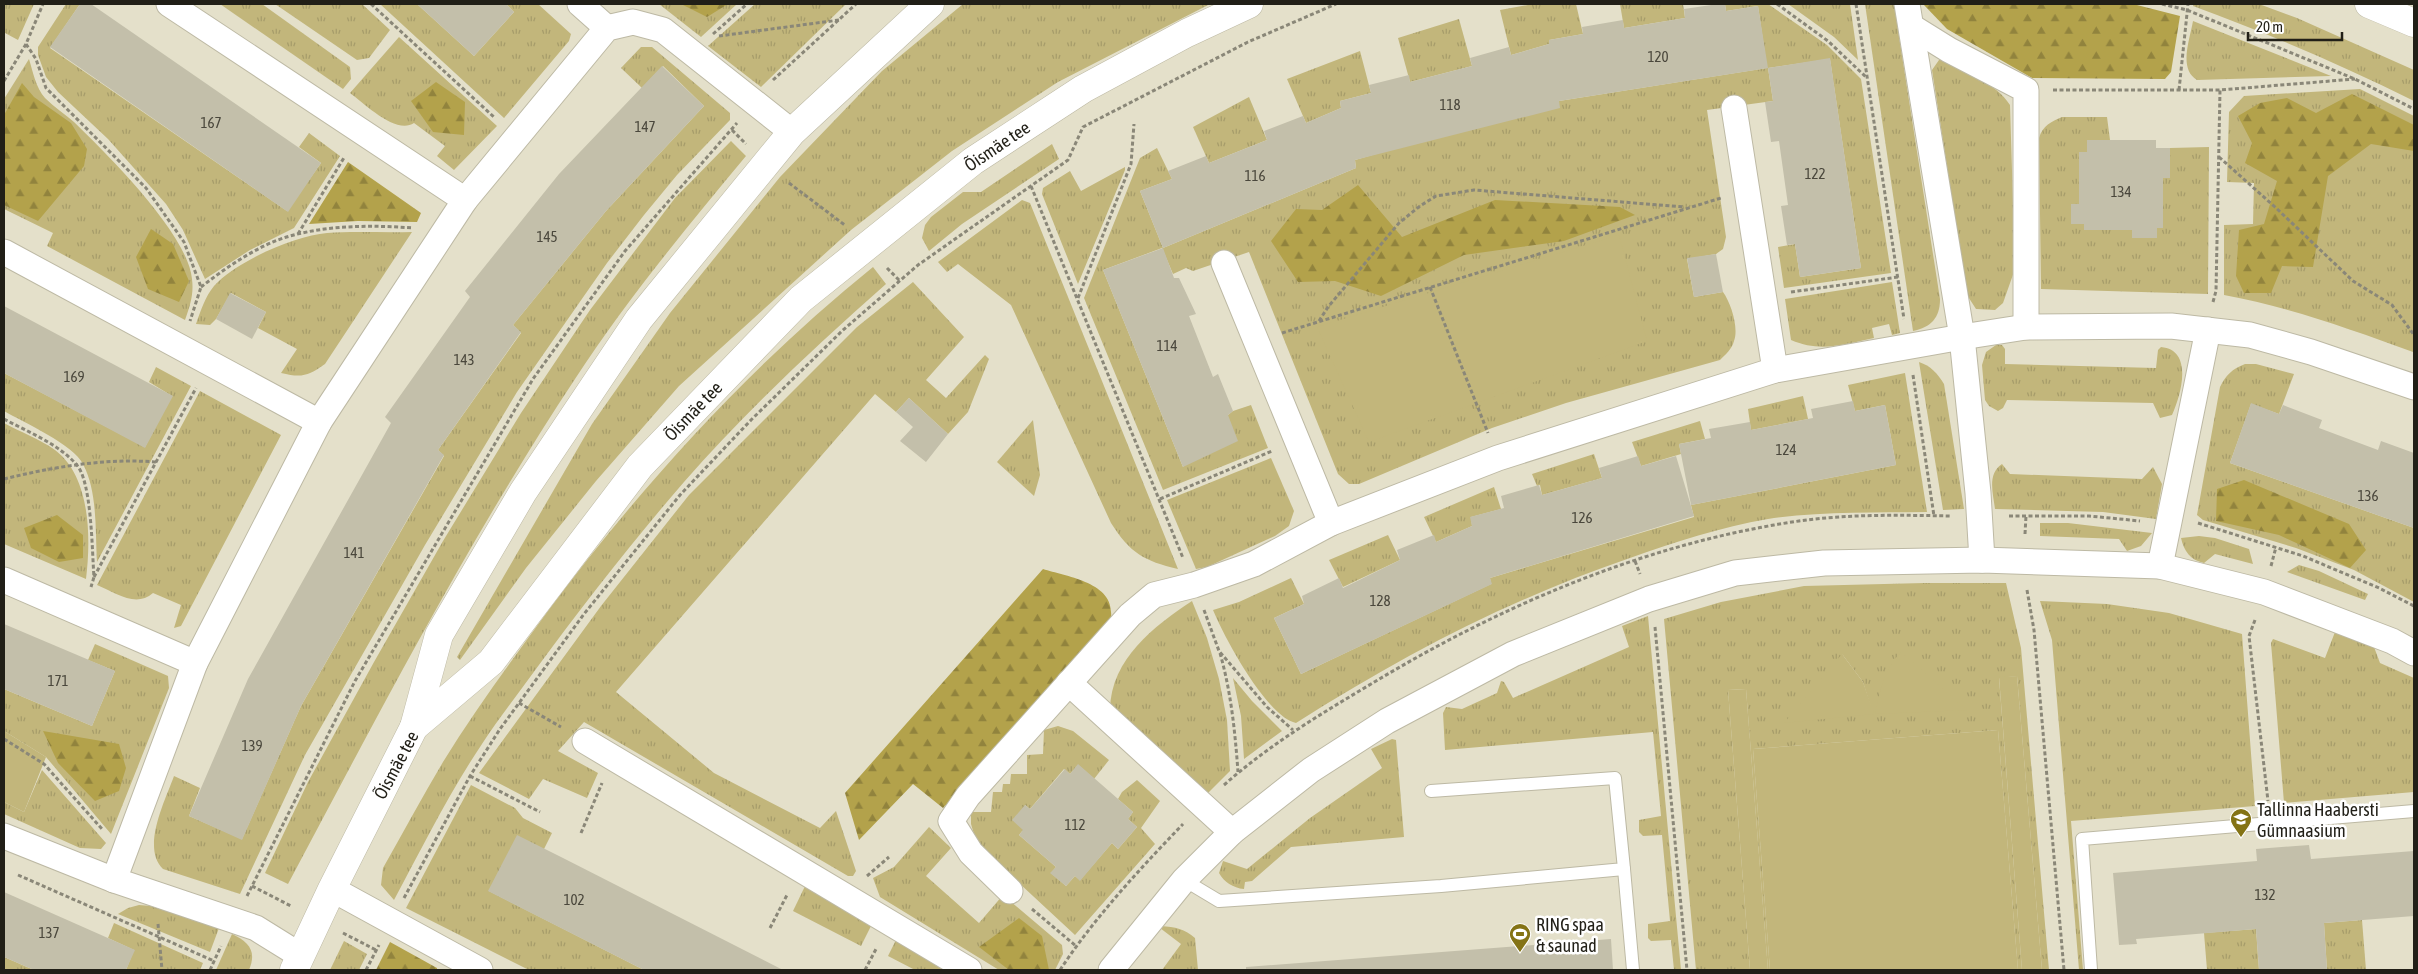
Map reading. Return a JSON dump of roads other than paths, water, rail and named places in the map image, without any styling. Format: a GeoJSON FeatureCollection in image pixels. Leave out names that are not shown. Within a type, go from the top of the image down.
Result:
{"type":"FeatureCollection","features":[{"type":"Feature","properties":{"kind":"main road"},"geometry":{"type":"LineString","coordinates":[[414,728],[439,635],[523,492],[638,319],[792,132],[930,4]]}},
{"type":"Feature","properties":{"kind":"main road","name":"Õismäe tee"},"geometry":{"type":"LineString","coordinates":[[298,963],[332,888],[414,728],[491,662],[640,466],[800,299],[973,161],[1083,89],[1187,33],[1248,4]]}},
{"type":"Feature","properties":{"kind":"main road"},"geometry":{"type":"LineString","coordinates":[[2368,4],[2414,23]]}},
{"type":"Feature","properties":{"kind":"street"},"geometry":{"type":"LineString","coordinates":[[169,4],[464,200]]}},
{"type":"Feature","properties":{"kind":"street"},"geometry":{"type":"LineString","coordinates":[[580,4],[607,28]]}},
{"type":"Feature","properties":{"kind":"street"},"geometry":{"type":"LineString","coordinates":[[1909,15],[1948,50],[2026,90],[2026,327]]}},
{"type":"Feature","properties":{"kind":"street"},"geometry":{"type":"LineString","coordinates":[[1909,15],[1962,337],[1978,493],[1982,560]]}},
{"type":"Feature","properties":{"kind":"street"},"geometry":{"type":"LineString","coordinates":[[114,880],[195,663],[319,422],[464,200],[607,28],[633,22],[663,30],[792,132]]}},
{"type":"Feature","properties":{"kind":"street"},"geometry":{"type":"LineString","coordinates":[[1734,108],[1775,370]]}},
{"type":"Feature","properties":{"kind":"street"},"geometry":{"type":"LineString","coordinates":[[4,252],[319,422]]}},
{"type":"Feature","properties":{"kind":"street"},"geometry":{"type":"LineString","coordinates":[[1224,263],[1331,523]]}},
{"type":"Feature","properties":{"kind":"street"},"geometry":{"type":"LineString","coordinates":[[1010,891],[971,853],[951,821],[968,796],[1130,615],[1154,595],[1194,585],[1254,564],[1331,523],[1498,458],[1775,370],[2026,327],[2171,326],[2250,335],[2311,352],[2414,387]]}},
{"type":"Feature","properties":{"kind":"street"},"geometry":{"type":"LineString","coordinates":[[2160,566],[2208,330]]}},
{"type":"Feature","properties":{"kind":"street"},"geometry":{"type":"LineString","coordinates":[[1111,970],[1184,880],[1232,832],[1311,770],[1387,721],[1513,654],[1649,599],[1744,572],[1824,563],[1982,560],[2160,566],[2264,592],[2392,641],[2414,653]]}},
{"type":"Feature","properties":{"kind":"street"},"geometry":{"type":"LineString","coordinates":[[4,580],[195,663]]}},
{"type":"Feature","properties":{"kind":"street"},"geometry":{"type":"LineString","coordinates":[[1069,683],[1232,832]]}},
{"type":"Feature","properties":{"kind":"street"},"geometry":{"type":"LineString","coordinates":[[585,740],[970,970]]}},
{"type":"Feature","properties":{"kind":"street"},"geometry":{"type":"LineString","coordinates":[[4,836],[114,880],[256,928],[298,963]]}},
{"type":"Feature","properties":{"kind":"street"},"geometry":{"type":"LineString","coordinates":[[332,888],[480,970]]}},
{"type":"Feature","properties":{"kind":"lane"},"geometry":{"type":"LineString","coordinates":[[1431,791],[1616,778],[1633,970]]}},
{"type":"Feature","properties":{"kind":"lane"},"geometry":{"type":"LineString","coordinates":[[2091,970],[2082,838],[2414,811]]}},
{"type":"Feature","properties":{"kind":"lane"},"geometry":{"type":"LineString","coordinates":[[1184,880],[1219,901],[1441,886],[1624,869]]}},
{"type":"Feature","properties":{"kind":"place","name":"Tallinna Haabersti Gümnaasium"},"geometry":{"type":"Point","coordinates":[2241,838]}},
{"type":"Feature","properties":{"kind":"place","name":"RING spaa & saunad"},"geometry":{"type":"Point","coordinates":[1520,953]}}]}
